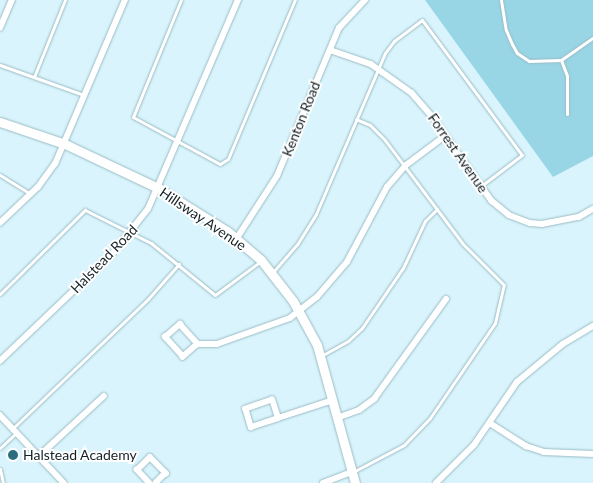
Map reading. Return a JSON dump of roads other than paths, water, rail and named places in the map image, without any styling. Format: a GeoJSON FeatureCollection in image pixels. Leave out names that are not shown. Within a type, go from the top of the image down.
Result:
{"type":"FeatureCollection","features":[{"type":"Feature","properties":{"kind":"street"},"geometry":{"type":"LineString","coordinates":[[0,28],[12,0]]}},
{"type":"Feature","properties":{"kind":"street"},"geometry":{"type":"LineString","coordinates":[[0,223],[30,195],[51,170],[65,144],[125,0]]}},
{"type":"Feature","properties":{"kind":"street","name":"Halstead Road"},"geometry":{"type":"LineString","coordinates":[[0,360],[133,232],[160,189],[238,0]]}},
{"type":"Feature","properties":{"kind":"street","name":"Kenton Road"},"geometry":{"type":"LineString","coordinates":[[237,238],[277,176],[345,19],[365,0]]}},
{"type":"Feature","properties":{"kind":"street","name":"Forrest Avenue"},"geometry":{"type":"LineString","coordinates":[[330,50],[376,69],[416,98],[499,208],[530,223],[556,222],[579,217],[593,209]]}},
{"type":"Feature","properties":{"kind":"street","name":"Hillsway Avenue"},"geometry":{"type":"LineString","coordinates":[[0,122],[65,144],[160,189],[237,238],[261,260],[300,311],[321,356],[355,483]]}},
{"type":"Feature","properties":{"kind":"street"},"geometry":{"type":"LineString","coordinates":[[198,344],[180,324],[165,337],[184,357],[198,344],[217,344],[290,318],[300,311],[327,287],[347,262],[382,196],[405,166],[445,136]]}},
{"type":"Feature","properties":{"kind":"street"},"geometry":{"type":"LineString","coordinates":[[338,418],[374,399],[446,299]]}},
{"type":"Feature","properties":{"kind":"street"},"geometry":{"type":"LineString","coordinates":[[436,483],[465,456],[517,382],[563,344],[593,326]]}},
{"type":"Feature","properties":{"kind":"street"},"geometry":{"type":"LineString","coordinates":[[39,456],[104,396]]}},
{"type":"Feature","properties":{"kind":"street"},"geometry":{"type":"LineString","coordinates":[[278,418],[272,400],[246,409],[252,427],[333,400]]}},
{"type":"Feature","properties":{"kind":"street"},"geometry":{"type":"LineString","coordinates":[[0,415],[64,483]]}},
{"type":"Feature","properties":{"kind":"street"},"geometry":{"type":"LineString","coordinates":[[490,423],[526,446],[544,452],[593,454]]}},
{"type":"Feature","properties":{"kind":"street"},"geometry":{"type":"LineString","coordinates":[[149,483],[137,470],[150,457],[166,473],[156,483]]}},
{"type":"Feature","properties":{"kind":"street"},"geometry":{"type":"LineString","coordinates":[[323,483],[352,472]]}},
{"type":"Feature","properties":{"kind":"lane"},"geometry":{"type":"LineString","coordinates":[[34,77],[65,0]]}},
{"type":"Feature","properties":{"kind":"lane"},"geometry":{"type":"LineString","coordinates":[[181,0],[133,117],[180,140],[220,164],[225,163],[295,0]]}},
{"type":"Feature","properties":{"kind":"lane"},"geometry":{"type":"LineString","coordinates":[[501,0],[506,30],[517,53],[529,61],[561,60],[592,41]]}},
{"type":"Feature","properties":{"kind":"lane"},"geometry":{"type":"LineString","coordinates":[[272,272],[298,243],[316,214],[376,69],[394,42],[422,20],[522,155],[481,186]]}},
{"type":"Feature","properties":{"kind":"lane"},"geometry":{"type":"LineString","coordinates":[[561,60],[567,76],[567,114]]}},
{"type":"Feature","properties":{"kind":"lane"},"geometry":{"type":"LineString","coordinates":[[0,65],[85,95]]}},
{"type":"Feature","properties":{"kind":"lane"},"geometry":{"type":"LineString","coordinates":[[352,472],[404,445],[430,418],[498,316],[504,285],[463,244],[379,133],[356,120]]}},
{"type":"Feature","properties":{"kind":"lane"},"geometry":{"type":"LineString","coordinates":[[0,174],[30,195]]}},
{"type":"Feature","properties":{"kind":"lane"},"geometry":{"type":"LineString","coordinates":[[321,356],[348,341],[362,328],[403,268],[425,221],[437,209]]}},
{"type":"Feature","properties":{"kind":"lane"},"geometry":{"type":"LineString","coordinates":[[0,294],[85,210],[133,232],[179,264],[215,295],[261,260]]}},
{"type":"Feature","properties":{"kind":"lane"},"geometry":{"type":"LineString","coordinates":[[0,448],[14,430],[148,299],[179,264]]}},
{"type":"Feature","properties":{"kind":"lane"},"geometry":{"type":"LineString","coordinates":[[0,468],[3,483]]}},
{"type":"Feature","properties":{"kind":"place","name":"Halstead Academy"},"geometry":{"type":"Point","coordinates":[13,455]}}]}
